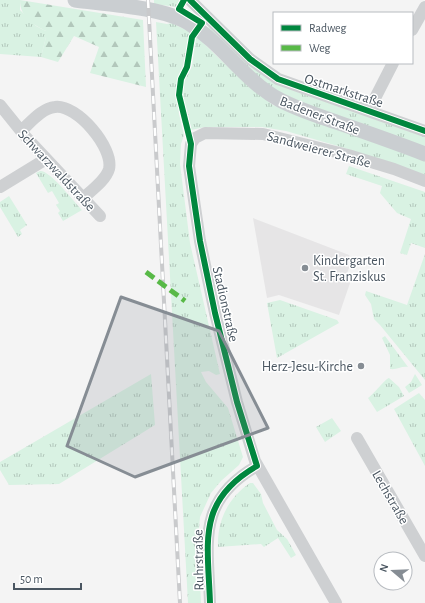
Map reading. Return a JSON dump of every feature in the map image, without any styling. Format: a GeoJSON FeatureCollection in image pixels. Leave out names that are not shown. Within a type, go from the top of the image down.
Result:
{"type":"FeatureCollection","features":[{"type":"Feature","properties":{"kind":"main road","name":"Badener Straße"},"geometry":{"type":"LineString","coordinates":[[75,0],[148,11],[179,18],[189,23],[206,36],[250,79],[279,100],[299,110],[425,154]]}},
{"type":"Feature","properties":{"kind":"street","name":"Ostmarkstraße"},"geometry":{"type":"LineString","coordinates":[[190,0],[250,59],[278,79],[294,86],[369,110],[425,131]]}},
{"type":"Feature","properties":{"kind":"street"},"geometry":{"type":"LineString","coordinates":[[413,28],[425,7]]}},
{"type":"Feature","properties":{"kind":"street"},"geometry":{"type":"LineString","coordinates":[[369,110],[392,64]]}},
{"type":"Feature","properties":{"kind":"street","name":"Schwarzwaldstraße"},"geometry":{"type":"LineString","coordinates":[[0,105],[46,159],[100,216]]}},
{"type":"Feature","properties":{"kind":"street"},"geometry":{"type":"LineString","coordinates":[[21,131],[48,109],[56,106],[71,112],[89,125],[102,143],[110,163],[109,170],[104,178],[83,198]]}},
{"type":"Feature","properties":{"kind":"street","name":"Sandweierer Straße"},"geometry":{"type":"LineString","coordinates":[[191,144],[195,138],[205,133],[263,134],[348,155],[394,169],[425,182]]}},
{"type":"Feature","properties":{"kind":"street","name":"Stadionstraße"},"geometry":{"type":"LineString","coordinates":[[191,144],[189,166],[203,256],[235,394],[257,466],[336,603]]}},
{"type":"Feature","properties":{"kind":"street"},"geometry":{"type":"LineString","coordinates":[[0,187],[46,159]]}},
{"type":"Feature","properties":{"kind":"street","name":"Lechstraße"},"geometry":{"type":"LineString","coordinates":[[357,438],[425,556]]}},
{"type":"Feature","properties":{"kind":"street","name":"Ruhrstraße"},"geometry":{"type":"LineString","coordinates":[[210,603],[208,533],[211,515],[217,501],[227,487],[241,475],[257,466]]}},
{"type":"Feature","properties":{"kind":"highlighted area"},"geometry":{"type":"Polygon","coordinates":[[[121,297],[219,331],[268,428],[135,477],[67,446],[121,297]]]}},
{"type":"Feature","properties":{"kind":"shaded area","name":"Kindergarten St. Franziskus"},"geometry":{"type":"Polygon","coordinates":[[[253,218],[349,255],[352,260],[346,276],[350,283],[339,315],[279,295],[267,298],[253,218]]]}},
{"type":"Feature","properties":{"kind":"green space"},"geometry":{"type":"Polygon","coordinates":[[[0,0],[20,0],[20,10],[36,26],[46,31],[41,57],[0,54],[0,0]]]}},
{"type":"Feature","properties":{"kind":"green space"},"geometry":{"type":"Polygon","coordinates":[[[20,0],[143,20],[146,87],[90,73],[99,47],[74,36],[58,62],[41,57],[46,31],[36,26],[28,19],[22,11],[20,0]]]}},
{"type":"Feature","properties":{"kind":"green space"},"geometry":{"type":"Polygon","coordinates":[[[154,0],[180,0],[177,7],[154,4],[154,0]]]}},
{"type":"Feature","properties":{"kind":"green space"},"geometry":{"type":"Polygon","coordinates":[[[156,22],[167,24],[172,23],[192,33],[189,38],[187,66],[177,84],[179,114],[184,135],[181,144],[180,164],[190,243],[220,374],[216,375],[209,371],[201,372],[206,382],[228,408],[243,457],[239,465],[221,481],[211,493],[200,517],[198,540],[201,603],[188,603],[156,22]]]}},
{"type":"Feature","properties":{"kind":"green space"},"geometry":{"type":"Polygon","coordinates":[[[210,26],[278,85],[425,137],[425,147],[313,108],[274,89],[256,75],[208,28],[210,26]]]}},
{"type":"Feature","properties":{"kind":"green space"},"geometry":{"type":"Polygon","coordinates":[[[196,36],[249,87],[273,105],[294,114],[425,160],[425,175],[348,149],[286,131],[262,127],[205,127],[191,130],[182,97],[182,85],[192,66],[196,36]]]}},
{"type":"Feature","properties":{"kind":"green space"},"geometry":{"type":"Polygon","coordinates":[[[349,166],[425,192],[425,248],[411,243],[407,255],[400,253],[411,219],[397,213],[380,193],[382,186],[346,174],[349,166]]]}},
{"type":"Feature","properties":{"kind":"green space"},"geometry":{"type":"Polygon","coordinates":[[[40,171],[44,172],[56,181],[82,210],[63,221],[58,213],[60,211],[56,205],[59,203],[52,191],[48,193],[36,173],[40,171]]]}},
{"type":"Feature","properties":{"kind":"green space"},"geometry":{"type":"Polygon","coordinates":[[[9,196],[27,225],[20,230],[22,234],[18,237],[0,207],[0,202],[9,196]]]}},
{"type":"Feature","properties":{"kind":"green space"},"geometry":{"type":"Polygon","coordinates":[[[425,254],[425,380],[374,319],[371,304],[365,295],[366,291],[407,305],[425,254]]]}},
{"type":"Feature","properties":{"kind":"green space"},"geometry":{"type":"Polygon","coordinates":[[[280,300],[337,320],[339,323],[277,358],[267,303],[280,300]]]}},
{"type":"Feature","properties":{"kind":"green space"},"geometry":{"type":"Polygon","coordinates":[[[385,336],[408,367],[390,369],[390,355],[382,338],[385,336]]]}},
{"type":"Feature","properties":{"kind":"green space"},"geometry":{"type":"Polygon","coordinates":[[[151,374],[155,425],[59,484],[9,485],[0,470],[0,462],[151,374]]]}},
{"type":"Feature","properties":{"kind":"green space"},"geometry":{"type":"Polygon","coordinates":[[[415,374],[422,385],[409,393],[405,387],[411,382],[415,374]]]}},
{"type":"Feature","properties":{"kind":"green space"},"geometry":{"type":"Polygon","coordinates":[[[389,378],[399,387],[404,396],[377,412],[368,398],[389,378]]]}},
{"type":"Feature","properties":{"kind":"green space"},"geometry":{"type":"Polygon","coordinates":[[[419,393],[425,400],[425,466],[394,409],[419,393]]]}},
{"type":"Feature","properties":{"kind":"green space"},"geometry":{"type":"Polygon","coordinates":[[[332,418],[341,431],[325,442],[316,427],[332,418]]]}},
{"type":"Feature","properties":{"kind":"green space"},"geometry":{"type":"Polygon","coordinates":[[[250,483],[253,483],[261,494],[263,503],[277,530],[287,539],[296,555],[291,558],[278,538],[264,547],[261,544],[218,547],[219,528],[225,511],[242,489],[250,483]]]}},
{"type":"Feature","properties":{"kind":"railway"},"geometry":{"type":"LineString","coordinates":[[148,0],[180,603]]}},
{"type":"Feature","properties":{"kind":"marked path"},"geometry":{"type":"LineString","coordinates":[[146,272],[185,301]]}},
{"type":"Feature","properties":{"kind":"cycle path"},"geometry":{"type":"LineString","coordinates":[[184,0],[179,9],[202,23],[192,37],[187,67],[181,79],[179,95],[191,144],[189,166],[200,241],[215,313],[237,402],[257,466],[237,479],[224,494],[215,509],[210,525],[208,542],[210,603]]}},
{"type":"Feature","properties":{"kind":"cycle path"},"geometry":{"type":"LineString","coordinates":[[190,0],[250,59],[278,79],[425,131]]}},
{"type":"Feature","properties":{"kind":"place","name":"Kindergarten St. Franziskus"},"geometry":{"type":"Point","coordinates":[305,268]}},
{"type":"Feature","properties":{"kind":"place","name":"Herz-Jesu-Kirche"},"geometry":{"type":"Point","coordinates":[361,366]}}]}
